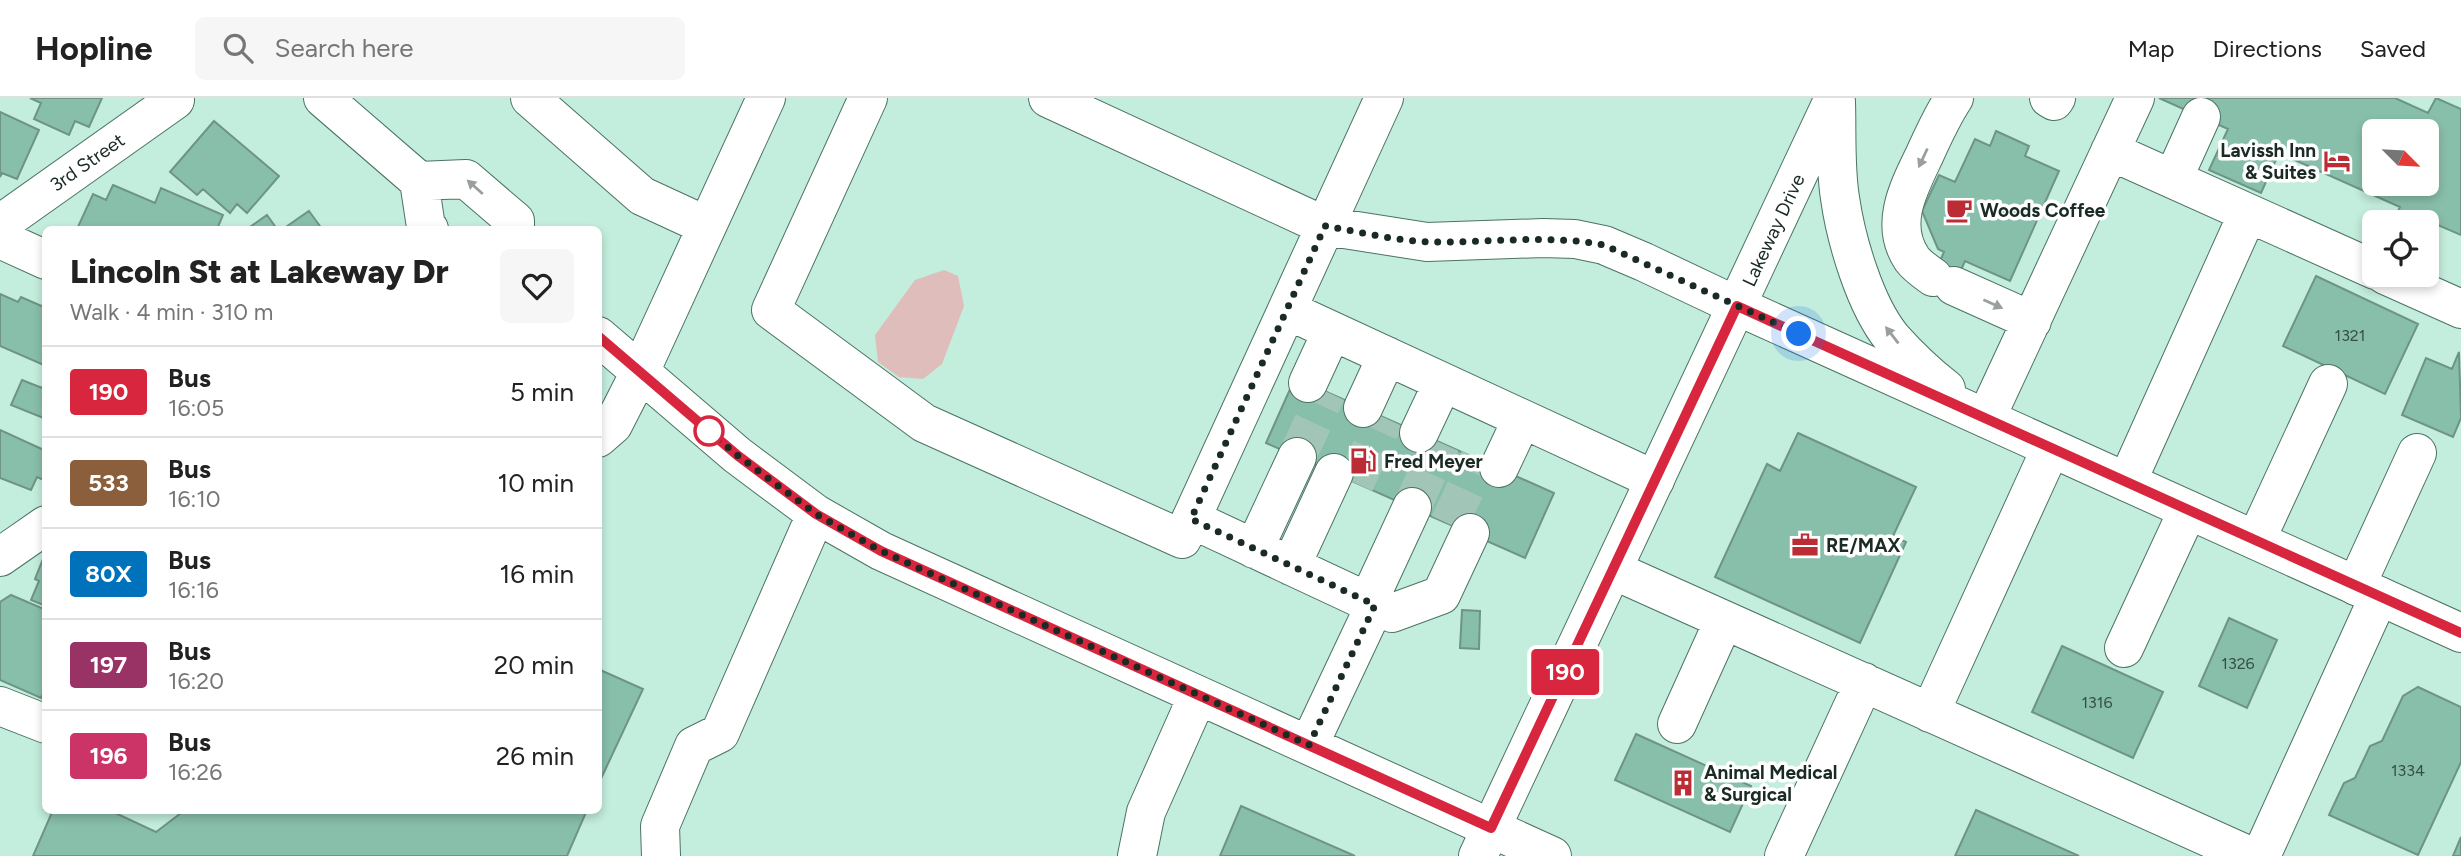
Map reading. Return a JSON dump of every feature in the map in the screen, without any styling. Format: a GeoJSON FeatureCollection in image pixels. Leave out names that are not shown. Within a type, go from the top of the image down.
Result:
{"type":"FeatureCollection","features":[{"type":"Feature","properties":{"kind":"main road"},"geometry":{"type":"LineString","coordinates":[[323,98],[419,181],[426,226]]}},
{"type":"Feature","properties":{"kind":"main road"},"geometry":{"type":"LineString","coordinates":[[530,98],[642,196],[708,226]]}},
{"type":"Feature","properties":{"kind":"main road"},"geometry":{"type":"LineString","coordinates":[[602,435],[613,425],[640,372],[766,98]]}},
{"type":"Feature","properties":{"kind":"main road"},"geometry":{"type":"LineString","coordinates":[[868,98],[771,310],[924,423],[1182,539],[1384,98]]}},
{"type":"Feature","properties":{"kind":"main road"},"geometry":{"type":"LineString","coordinates":[[1048,98],[1325,226],[1427,242],[1543,238],[1574,239],[1604,245],[2367,591],[2459,626]]}},
{"type":"Feature","properties":{"kind":"main road"},"geometry":{"type":"LineString","coordinates":[[1835,98],[1839,197],[1847,232],[1874,307],[1891,336],[1930,376],[1982,416]]}},
{"type":"Feature","properties":{"kind":"main road","name":"Lakeway Drive"},"geometry":{"type":"LineString","coordinates":[[1485,842],[1835,98]]}},
{"type":"Feature","properties":{"kind":"main road"},"geometry":{"type":"LineString","coordinates":[[1954,98],[1944,113],[1905,195],[1901,219],[1903,242],[1913,261],[1944,282],[2032,321]]}},
{"type":"Feature","properties":{"kind":"main road"},"geometry":{"type":"LineString","coordinates":[[2049,98],[2054,101],[2056,98]]}},
{"type":"Feature","properties":{"kind":"main road"},"geometry":{"type":"LineString","coordinates":[[1982,416],[2032,321],[2135,98]]}},
{"type":"Feature","properties":{"kind":"main road","name":"3rd Street"},"geometry":{"type":"LineString","coordinates":[[0,224],[175,100]]}},
{"type":"Feature","properties":{"kind":"main road"},"geometry":{"type":"LineString","coordinates":[[2173,179],[2201,117]]}},
{"type":"Feature","properties":{"kind":"main road"},"geometry":{"type":"LineString","coordinates":[[2110,151],[2362,264]]}},
{"type":"Feature","properties":{"kind":"main road"},"geometry":{"type":"LineString","coordinates":[[419,181],[466,179],[515,221],[515,226]]}},
{"type":"Feature","properties":{"kind":"main road"},"geometry":{"type":"LineString","coordinates":[[2127,482],[2248,214]]}},
{"type":"Feature","properties":{"kind":"main road"},"geometry":{"type":"LineString","coordinates":[[0,239],[42,258]]}},
{"type":"Feature","properties":{"kind":"main road"},"geometry":{"type":"LineString","coordinates":[[2412,287],[2461,309]]}},
{"type":"Feature","properties":{"kind":"main road"},"geometry":{"type":"LineString","coordinates":[[1287,310],[1655,480]]}},
{"type":"Feature","properties":{"kind":"main road"},"geometry":{"type":"LineString","coordinates":[[1317,388],[1341,335]]}},
{"type":"Feature","properties":{"kind":"main road"},"geometry":{"type":"LineString","coordinates":[[602,339],[737,455],[816,514],[881,551],[1309,745],[1485,842],[1552,856]]}},
{"type":"Feature","properties":{"kind":"main road"},"geometry":{"type":"LineString","coordinates":[[1374,413],[1398,361]]}},
{"type":"Feature","properties":{"kind":"main road"},"geometry":{"type":"LineString","coordinates":[[2256,540],[2328,384]]}},
{"type":"Feature","properties":{"kind":"main road"},"geometry":{"type":"LineString","coordinates":[[1430,438],[1454,387]]}},
{"type":"Feature","properties":{"kind":"main road"},"geometry":{"type":"LineString","coordinates":[[1489,464],[1512,414]]}},
{"type":"Feature","properties":{"kind":"main road"},"geometry":{"type":"LineString","coordinates":[[1930,713],[2051,448]]}},
{"type":"Feature","properties":{"kind":"main road"},"geometry":{"type":"LineString","coordinates":[[1245,544],[1287,452]]}},
{"type":"Feature","properties":{"kind":"main road"},"geometry":{"type":"LineString","coordinates":[[2261,856],[2367,591],[2417,453]]}},
{"type":"Feature","properties":{"kind":"main road"},"geometry":{"type":"LineString","coordinates":[[1344,478],[1364,592]]}},
{"type":"Feature","properties":{"kind":"main road"},"geometry":{"type":"LineString","coordinates":[[1309,745],[1364,592],[1401,502]]}},
{"type":"Feature","properties":{"kind":"main road"},"geometry":{"type":"LineString","coordinates":[[2124,648],[2188,510]]}},
{"type":"Feature","properties":{"kind":"main road"},"geometry":{"type":"LineString","coordinates":[[661,856],[660,826],[694,746],[720,733],[816,514]]}},
{"type":"Feature","properties":{"kind":"main road"},"geometry":{"type":"LineString","coordinates":[[1191,519],[1364,592]]}},
{"type":"Feature","properties":{"kind":"main road"},"geometry":{"type":"LineString","coordinates":[[0,557],[42,528]]}},
{"type":"Feature","properties":{"kind":"main road"},"geometry":{"type":"LineString","coordinates":[[1364,592],[1459,528]]}},
{"type":"Feature","properties":{"kind":"main road"},"geometry":{"type":"LineString","coordinates":[[1613,570],[2250,856]]}},
{"type":"Feature","properties":{"kind":"main road"},"geometry":{"type":"LineString","coordinates":[[1677,724],[1724,620]]}},
{"type":"Feature","properties":{"kind":"main road"},"geometry":{"type":"LineString","coordinates":[[1784,856],[1864,682]]}},
{"type":"Feature","properties":{"kind":"main road"},"geometry":{"type":"LineString","coordinates":[[1137,856],[1146,812],[1198,695]]}},
{"type":"Feature","properties":{"kind":"main road"},"geometry":{"type":"LineString","coordinates":[[0,706],[42,722]]}},
{"type":"Feature","properties":{"kind":"shaded area"},"geometry":{"type":"Polygon","coordinates":[[[944,270],[958,276],[964,306],[942,364],[923,379],[899,377],[878,362],[875,335],[915,280],[944,270]]]}},
{"type":"Feature","properties":{"kind":"building"},"geometry":{"type":"Polygon","coordinates":[[[30,98],[102,98],[89,127],[75,121],[69,135],[34,119],[41,103],[30,98]]]}},
{"type":"Feature","properties":{"kind":"building","name":"Lavissh Inn & Suites"},"geometry":{"type":"Polygon","coordinates":[[[2159,98],[2395,98],[2428,113],[2436,98],[2461,109],[2461,235],[2439,225],[2439,210],[2399,210],[2400,207],[2375,196],[2440,196],[2440,119],[2362,119],[2362,190],[2279,153],[2261,193],[2209,170],[2228,129],[2159,98]]]}},
{"type":"Feature","properties":{"kind":"building"},"geometry":{"type":"Polygon","coordinates":[[[0,112],[39,130],[17,179],[2,173],[0,177],[0,112]]]}},
{"type":"Feature","properties":{"kind":"building"},"geometry":{"type":"Polygon","coordinates":[[[214,121],[279,176],[247,213],[237,204],[230,213],[203,189],[197,195],[170,172],[214,121]]]}},
{"type":"Feature","properties":{"kind":"building"},"geometry":{"type":"Polygon","coordinates":[[[1996,131],[2029,146],[2025,156],[2059,171],[2010,281],[1965,261],[1954,286],[1929,285],[1944,252],[1938,249],[1922,211],[1939,175],[1955,182],[1975,139],[1990,146],[1996,131]]]}},
{"type":"Feature","properties":{"kind":"building"},"geometry":{"type":"Polygon","coordinates":[[[113,185],[155,203],[161,188],[223,215],[218,226],[78,226],[93,194],[106,200],[113,185]]]}},
{"type":"Feature","properties":{"kind":"building"},"geometry":{"type":"Polygon","coordinates":[[[309,211],[320,226],[287,226],[309,211]]]}},
{"type":"Feature","properties":{"kind":"building"},"geometry":{"type":"Polygon","coordinates":[[[267,215],[275,226],[251,226],[267,215]]]}},
{"type":"Feature","properties":{"kind":"building"},"geometry":{"type":"Polygon","coordinates":[[[2316,276],[2418,324],[2385,394],[2283,346],[2316,276]]]}},
{"type":"Feature","properties":{"kind":"building"},"geometry":{"type":"Polygon","coordinates":[[[0,294],[18,302],[21,297],[42,306],[42,364],[0,346],[0,294]]]}},
{"type":"Feature","properties":{"kind":"building"},"geometry":{"type":"Polygon","coordinates":[[[2459,352],[2461,418],[2453,437],[2402,415],[2426,358],[2452,369],[2459,352]]]}},
{"type":"Feature","properties":{"kind":"building"},"geometry":{"type":"Polygon","coordinates":[[[1295,378],[1554,493],[1525,558],[1266,443],[1295,378]]]}},
{"type":"Feature","properties":{"kind":"building"},"geometry":{"type":"Polygon","coordinates":[[[22,380],[42,388],[42,417],[11,405],[22,380]]]}},
{"type":"Feature","properties":{"kind":"building"},"geometry":{"type":"Polygon","coordinates":[[[0,430],[42,449],[42,479],[37,477],[31,490],[0,478],[0,430]]]}},
{"type":"Feature","properties":{"kind":"building"},"geometry":{"type":"Polygon","coordinates":[[[1798,433],[1916,487],[1893,536],[1906,542],[1860,643],[1715,577],[1767,464],[1780,471],[1798,433]]]}},
{"type":"Feature","properties":{"kind":"building"},"geometry":{"type":"Polygon","coordinates":[[[42,562],[42,604],[31,600],[39,581],[35,579],[42,562]]]}},
{"type":"Feature","properties":{"kind":"building"},"geometry":{"type":"Polygon","coordinates":[[[11,595],[42,608],[41,698],[0,680],[0,602],[11,595]]]}},
{"type":"Feature","properties":{"kind":"building"},"geometry":{"type":"Polygon","coordinates":[[[1462,610],[1480,611],[1479,649],[1460,648],[1462,610]]]}},
{"type":"Feature","properties":{"kind":"building"},"geometry":{"type":"Polygon","coordinates":[[[2229,618],[2277,640],[2247,708],[2199,686],[2229,618]]]}},
{"type":"Feature","properties":{"kind":"building"},"geometry":{"type":"Polygon","coordinates":[[[2062,646],[2163,692],[2133,758],[2032,712],[2062,646]]]}},
{"type":"Feature","properties":{"kind":"building"},"geometry":{"type":"Polygon","coordinates":[[[602,671],[643,689],[602,776],[602,671]]]}},
{"type":"Feature","properties":{"kind":"building"},"geometry":{"type":"Polygon","coordinates":[[[2418,687],[2461,707],[2461,762],[2418,855],[2329,815],[2344,783],[2355,778],[2370,746],[2382,741],[2403,696],[2418,687]]]}},
{"type":"Feature","properties":{"kind":"building","name":"Animal Medical & Surgical"},"geometry":{"type":"Polygon","coordinates":[[[1636,734],[1751,786],[1730,832],[1615,780],[1636,734]]]}},
{"type":"Feature","properties":{"kind":"building"},"geometry":{"type":"Polygon","coordinates":[[[1241,806],[1355,856],[1220,856],[1241,806]]]}},
{"type":"Feature","properties":{"kind":"building"},"geometry":{"type":"Polygon","coordinates":[[[1976,810],[2079,856],[1955,856],[1976,810]]]}},
{"type":"Feature","properties":{"kind":"building"},"geometry":{"type":"Polygon","coordinates":[[[51,814],[118,814],[156,832],[180,814],[585,814],[567,856],[33,856],[51,814]]]}},
{"type":"Feature","properties":{"kind":"building"},"geometry":{"type":"Polygon","coordinates":[[[2461,837],[2461,856],[2453,856],[2461,837]]]}},
{"type":"Feature","properties":{"kind":"tunnel"},"geometry":{"type":"LineString","coordinates":[[1297,457],[1327,392]]}},
{"type":"Feature","properties":{"kind":"tunnel"},"geometry":{"type":"LineString","coordinates":[[1355,483],[1385,418]]}},
{"type":"Feature","properties":{"kind":"tunnel"},"geometry":{"type":"LineString","coordinates":[[1412,507],[1441,443]]}},
{"type":"Feature","properties":{"kind":"tunnel"},"geometry":{"type":"LineString","coordinates":[[1449,524],[1479,459]]}},
{"type":"Feature","properties":{"kind":"bus line","name":"190"},"geometry":{"type":"LineString","coordinates":[[602,339],[737,455],[816,514],[881,551],[1491,828],[1737,306],[2461,633]]}},
{"type":"Feature","properties":{"kind":"place","name":"Lavissh Inn & Suites"},"geometry":{"type":"Point","coordinates":[2337,161]}},
{"type":"Feature","properties":{"kind":"place","name":"Woods Coffee"},"geometry":{"type":"Point","coordinates":[1959,210]}},
{"type":"Feature","properties":{"kind":"place","name":"Fred Meyer"},"geometry":{"type":"Point","coordinates":[1363,461]}},
{"type":"Feature","properties":{"kind":"place","name":"RE/MAX"},"geometry":{"type":"Point","coordinates":[1805,545]}},
{"type":"Feature","properties":{"kind":"place","name":"Animal Medical & Surgical"},"geometry":{"type":"Point","coordinates":[1683,783]}},
{"type":"Feature","properties":{"kind":"route"},"geometry":{"type":"LineString","coordinates":[[709,431],[816,514],[881,551],[1309,745],[1375,605],[1191,519],[1325,226],[1427,242],[1543,238],[1574,239],[1604,245],[1799,334]]}}]}
